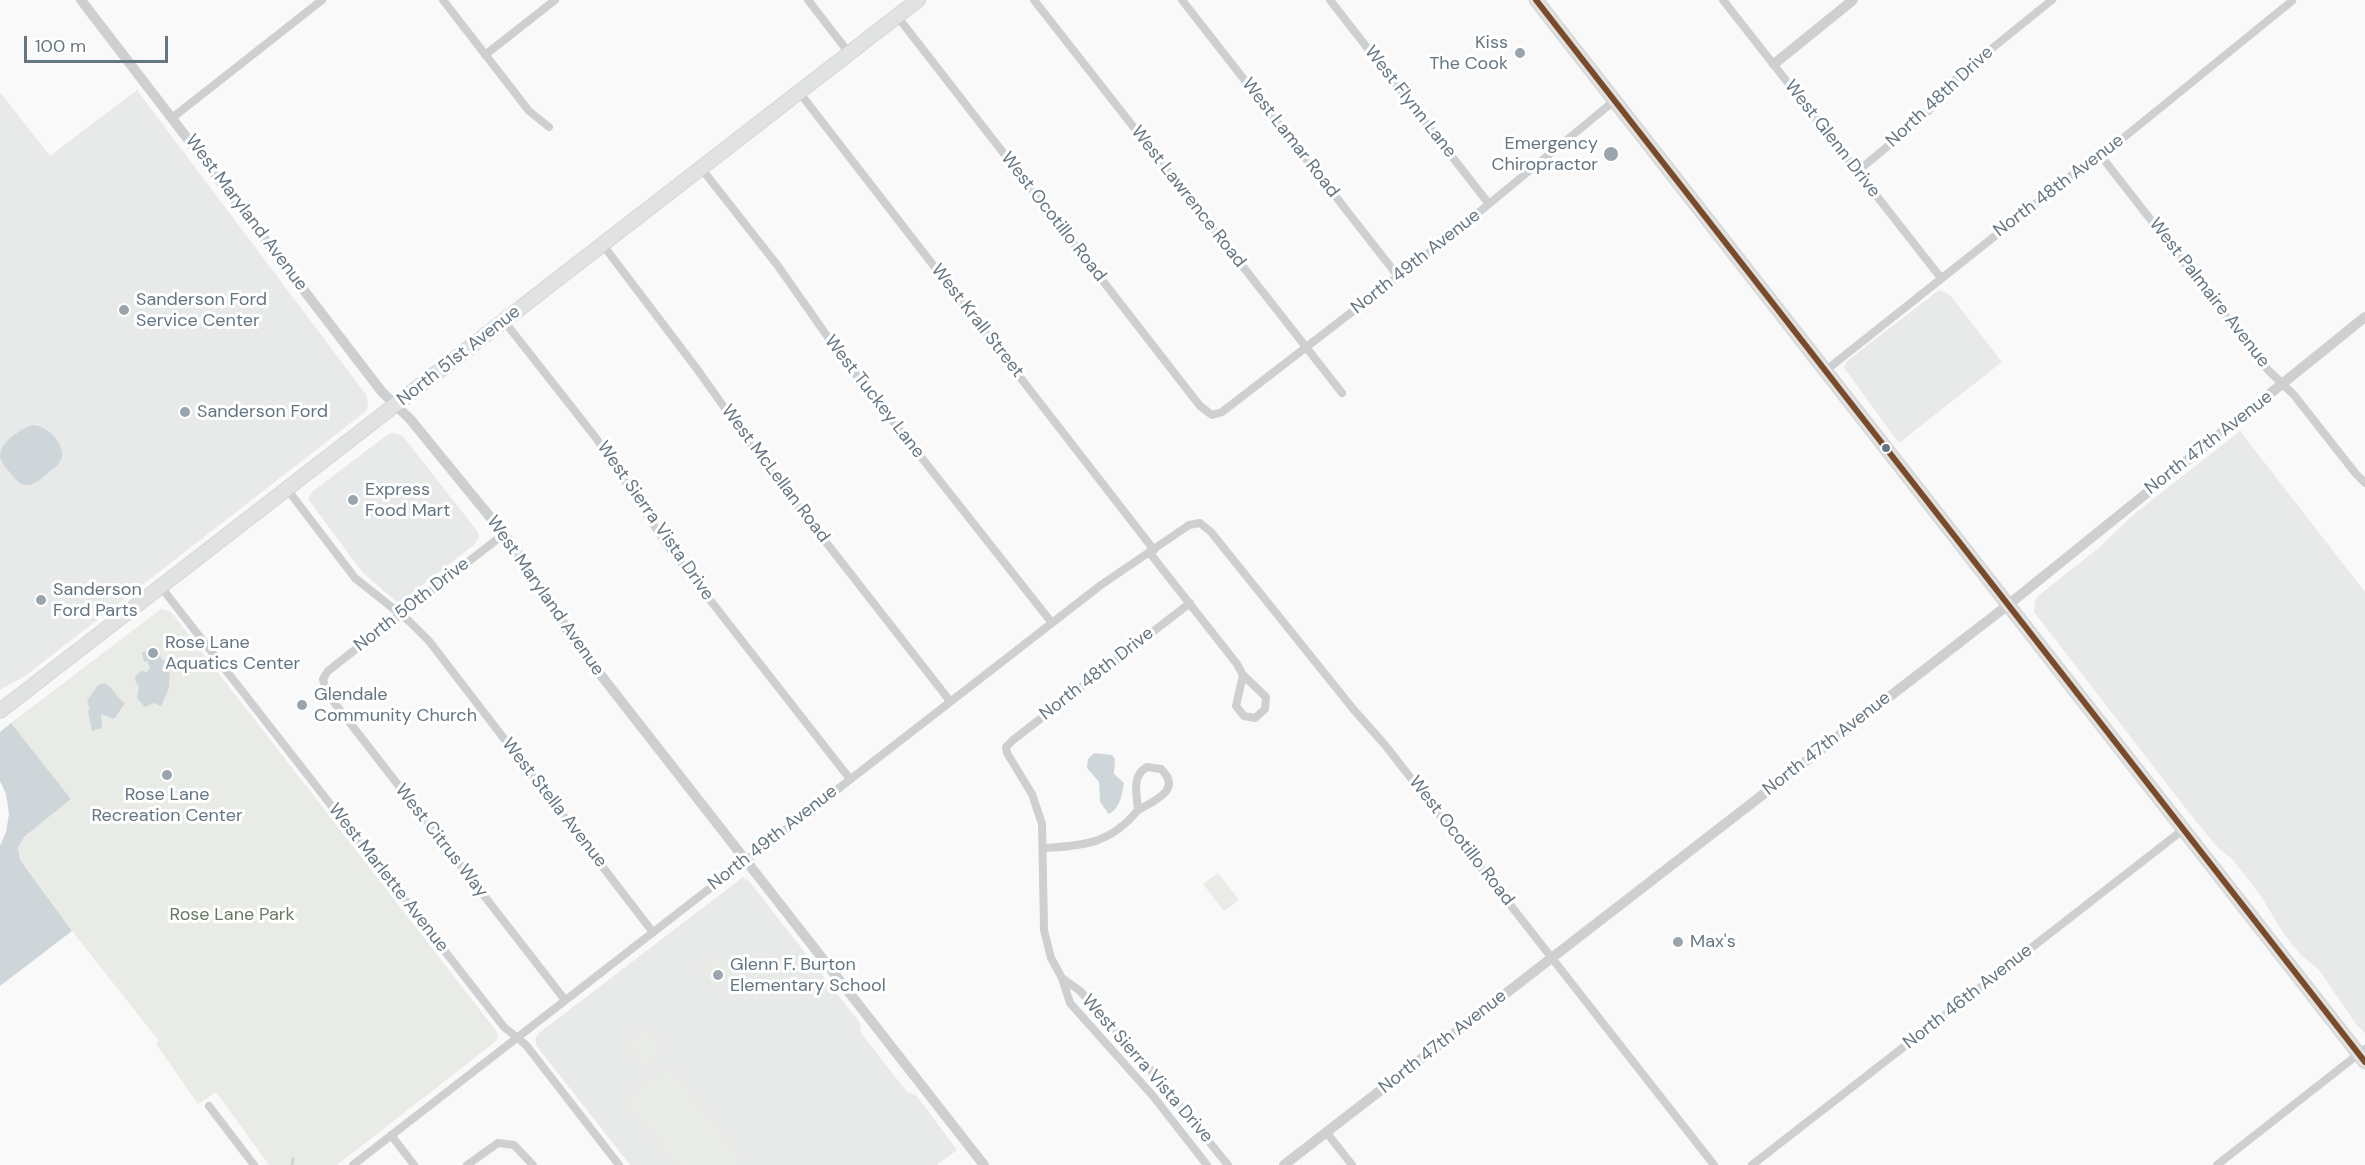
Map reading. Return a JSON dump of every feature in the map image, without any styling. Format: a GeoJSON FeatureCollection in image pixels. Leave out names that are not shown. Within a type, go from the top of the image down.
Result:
{"type":"FeatureCollection","features":[{"type":"Feature","properties":{"kind":"main road","name":"North 51st Avenue"},"geometry":{"type":"LineString","coordinates":[[0,711],[918,0]]}},
{"type":"Feature","properties":{"kind":"main road"},"geometry":{"type":"LineString","coordinates":[[1536,0],[2363,1055]]}},
{"type":"Feature","properties":{"kind":"street","name":"West Maryland Avenue"},"geometry":{"type":"LineString","coordinates":[[82,0],[382,392],[396,405],[504,534],[575,642],[984,1165]]}},
{"type":"Feature","properties":{"kind":"street"},"geometry":{"type":"LineString","coordinates":[[172,118],[322,0]]}},
{"type":"Feature","properties":{"kind":"street"},"geometry":{"type":"LineString","coordinates":[[443,0],[529,111],[549,128]]}},
{"type":"Feature","properties":{"kind":"street"},"geometry":{"type":"LineString","coordinates":[[485,55],[555,0]]}},
{"type":"Feature","properties":{"kind":"street"},"geometry":{"type":"LineString","coordinates":[[808,0],[849,53]]}},
{"type":"Feature","properties":{"kind":"street","name":"West Lawrence Road"},"geometry":{"type":"LineString","coordinates":[[1035,0],[1342,393]]}},
{"type":"Feature","properties":{"kind":"street","name":"West Lamar Road"},"geometry":{"type":"LineString","coordinates":[[1182,0],[1397,275]]}},
{"type":"Feature","properties":{"kind":"street","name":"West Flynn Lane"},"geometry":{"type":"LineString","coordinates":[[1330,0],[1489,204]]}},
{"type":"Feature","properties":{"kind":"street","name":"West Glenn Drive"},"geometry":{"type":"LineString","coordinates":[[1723,0],[1941,278]]}},
{"type":"Feature","properties":{"kind":"street"},"geometry":{"type":"LineString","coordinates":[[1773,64],[1853,0]]}},
{"type":"Feature","properties":{"kind":"street","name":"North 48th Drive"},"geometry":{"type":"LineString","coordinates":[[1857,171],[1925,115],[1959,75],[2052,0]]}},
{"type":"Feature","properties":{"kind":"street","name":"North 48th Avenue"},"geometry":{"type":"LineString","coordinates":[[1825,370],[2087,163],[2101,156],[2292,1]]}},
{"type":"Feature","properties":{"kind":"street","name":"West Ocotillo Road"},"geometry":{"type":"LineString","coordinates":[[897,16],[1200,406],[1212,415]]}},
{"type":"Feature","properties":{"kind":"street","name":"West Krall Street"},"geometry":{"type":"LineString","coordinates":[[799,92],[1152,551],[1243,675],[1266,697],[1265,709],[1255,718],[1244,716],[1236,706],[1243,675]]}},
{"type":"Feature","properties":{"kind":"street","name":"North 49th Avenue"},"geometry":{"type":"LineString","coordinates":[[1212,415],[1222,412],[1397,275],[1444,242],[1614,101]]}},
{"type":"Feature","properties":{"kind":"street","name":"West Palmaire Avenue"},"geometry":{"type":"LineString","coordinates":[[2101,156],[2268,370],[2294,395],[2365,483]]}},
{"type":"Feature","properties":{"kind":"street","name":"West Tuckey Lane"},"geometry":{"type":"LineString","coordinates":[[701,168],[778,266],[839,353],[1052,623]]}},
{"type":"Feature","properties":{"kind":"street","name":"West McLellan Road"},"geometry":{"type":"LineString","coordinates":[[603,245],[769,468],[951,701]]}},
{"type":"Feature","properties":{"kind":"street","name":"North 47th Avenue"},"geometry":{"type":"LineString","coordinates":[[1284,1165],[2008,604],[2365,317]]}},
{"type":"Feature","properties":{"kind":"street","name":"West Sierra Vista Drive"},"geometry":{"type":"LineString","coordinates":[[504,321],[621,472],[667,545],[850,779]]}},
{"type":"Feature","properties":{"kind":"street","name":"West Stella Avenue"},"geometry":{"type":"LineString","coordinates":[[287,489],[355,578],[429,641],[652,931]]}},
{"type":"Feature","properties":{"kind":"street","name":"West Ocotillo Road"},"geometry":{"type":"LineString","coordinates":[[1200,523],[1211,532],[1354,710],[1385,745],[1714,1165]]}},
{"type":"Feature","properties":{"kind":"street","name":"North 49th Avenue"},"geometry":{"type":"LineString","coordinates":[[352,1165],[1101,585],[1189,525],[1200,523]]}},
{"type":"Feature","properties":{"kind":"street","name":"North 50th Drive"},"geometry":{"type":"LineString","coordinates":[[323,679],[328,671],[504,534]]}},
{"type":"Feature","properties":{"kind":"street","name":"West Marlette Avenue"},"geometry":{"type":"LineString","coordinates":[[161,587],[504,1027],[518,1037],[619,1165]]}},
{"type":"Feature","properties":{"kind":"street","name":"North 48th Drive"},"geometry":{"type":"LineString","coordinates":[[1006,747],[1190,603]]}},
{"type":"Feature","properties":{"kind":"street","name":"West Citrus Way"},"geometry":{"type":"LineString","coordinates":[[323,679],[326,692],[565,1000]]}},
{"type":"Feature","properties":{"kind":"street","name":"West Sierra Vista Drive"},"geometry":{"type":"LineString","coordinates":[[1006,747],[1009,759],[1036,802],[1042,824],[1044,930],[1051,958],[1062,978],[1070,1003],[1153,1096],[1207,1165]]}},
{"type":"Feature","properties":{"kind":"street"},"geometry":{"type":"LineString","coordinates":[[1044,848],[1077,846],[1105,838],[1121,829],[1138,810],[1167,792],[1168,778],[1161,769],[1147,767],[1137,776],[1138,810]]}},
{"type":"Feature","properties":{"kind":"street","name":"North 46th Avenue"},"geometry":{"type":"LineString","coordinates":[[1752,1165],[2184,829]]}},
{"type":"Feature","properties":{"kind":"street","name":"West Sierra Vista Drive"},"geometry":{"type":"LineString","coordinates":[[1062,978],[1080,991],[1144,1062],[1228,1165]]}},
{"type":"Feature","properties":{"kind":"street"},"geometry":{"type":"LineString","coordinates":[[2217,1165],[2363,1055]]}},
{"type":"Feature","properties":{"kind":"street"},"geometry":{"type":"LineString","coordinates":[[209,1106],[254,1165]]}},
{"type":"Feature","properties":{"kind":"street"},"geometry":{"type":"LineString","coordinates":[[1327,1133],[1352,1165]]}},
{"type":"Feature","properties":{"kind":"street"},"geometry":{"type":"LineString","coordinates":[[391,1135],[414,1165]]}},
{"type":"Feature","properties":{"kind":"street"},"geometry":{"type":"LineString","coordinates":[[467,1165],[498,1143],[508,1143],[519,1148],[532,1165]]}},
{"type":"Feature","properties":{"kind":"shaded area"},"geometry":{"type":"Polygon","coordinates":[[[137,90],[367,396],[368,407],[365,412],[25,676],[0,690],[0,92],[50,156],[137,90]]]}},
{"type":"Feature","properties":{"kind":"shaded area"},"geometry":{"type":"Polygon","coordinates":[[[1939,290],[1950,295],[2002,362],[1899,443],[1844,368],[1847,361],[1939,290]]]}},
{"type":"Feature","properties":{"kind":"shaded area"},"geometry":{"type":"Polygon","coordinates":[[[32,425],[43,428],[53,435],[60,445],[62,456],[57,466],[41,479],[25,485],[16,480],[3,464],[0,456],[7,441],[32,425]]]}},
{"type":"Feature","properties":{"kind":"shaded area"},"geometry":{"type":"Polygon","coordinates":[[[2240,431],[2365,592],[2365,1033],[2356,1024],[2319,970],[2301,955],[2283,933],[2261,896],[2232,859],[2218,848],[2194,819],[2034,612],[2038,596],[2101,546],[2133,515],[2240,431]]]}},
{"type":"Feature","properties":{"kind":"shaded area"},"geometry":{"type":"Polygon","coordinates":[[[392,433],[401,435],[406,440],[479,536],[475,544],[401,602],[397,602],[363,573],[308,499],[312,492],[392,433]]]}},
{"type":"Feature","properties":{"kind":"shaded area"},"geometry":{"type":"Polygon","coordinates":[[[159,650],[162,659],[170,664],[169,688],[161,706],[154,703],[145,707],[137,698],[139,686],[135,676],[141,671],[147,672],[150,668],[147,661],[144,662],[142,652],[159,650]]]}},
{"type":"Feature","properties":{"kind":"shaded area"},"geometry":{"type":"Polygon","coordinates":[[[104,683],[125,703],[114,719],[101,714],[102,728],[92,731],[88,711],[90,708],[87,701],[98,685],[104,683]]]}},
{"type":"Feature","properties":{"kind":"shaded area"},"geometry":{"type":"Polygon","coordinates":[[[11,723],[71,799],[24,837],[18,848],[20,860],[72,931],[0,986],[0,846],[6,832],[9,814],[6,794],[0,781],[0,732],[11,723]]]}},
{"type":"Feature","properties":{"kind":"shaded area"},"geometry":{"type":"Polygon","coordinates":[[[1094,753],[1112,755],[1115,759],[1114,774],[1124,783],[1118,805],[1109,814],[1100,802],[1099,782],[1087,768],[1088,759],[1094,753]]]}},
{"type":"Feature","properties":{"kind":"shaded area","name":"Glenn F. Burton Elementary School"},"geometry":{"type":"Polygon","coordinates":[[[743,877],[749,881],[860,1023],[861,1033],[907,1092],[916,1095],[957,1150],[937,1165],[630,1165],[536,1045],[539,1033],[743,877]]]}},
{"type":"Feature","properties":{"kind":"green space","name":"Rose Lane Park"},"geometry":{"type":"Polygon","coordinates":[[[161,609],[171,612],[497,1032],[495,1042],[337,1165],[269,1165],[216,1092],[198,1104],[156,1044],[159,1041],[72,931],[20,860],[18,848],[24,837],[71,799],[11,723],[161,609]]]}},
{"type":"Feature","properties":{"kind":"green space"},"geometry":{"type":"Polygon","coordinates":[[[1218,873],[1239,900],[1224,911],[1203,884],[1218,873]]]}},
{"type":"Feature","properties":{"kind":"green space"},"geometry":{"type":"Polygon","coordinates":[[[719,954],[734,974],[715,988],[700,969],[719,954]]]}},
{"type":"Feature","properties":{"kind":"green space"},"geometry":{"type":"Polygon","coordinates":[[[648,1025],[666,1049],[643,1067],[625,1043],[648,1025]]]}},
{"type":"Feature","properties":{"kind":"green space"},"geometry":{"type":"Polygon","coordinates":[[[669,1065],[738,1152],[742,1165],[676,1165],[624,1100],[669,1065]]]}},
{"type":"Feature","properties":{"kind":"waterway"},"geometry":{"type":"LineString","coordinates":[[292,1165],[293,1159]]}},
{"type":"Feature","properties":{"kind":"transit line"},"geometry":{"type":"LineString","coordinates":[[1536,0],[2365,1062]]}},
{"type":"Feature","properties":{"kind":"place","name":"Kiss The Cook"},"geometry":{"type":"Point","coordinates":[1520,53]}},
{"type":"Feature","properties":{"kind":"place","name":"Emergency Chiropractor"},"geometry":{"type":"Point","coordinates":[1611,154]}},
{"type":"Feature","properties":{"kind":"place","name":"Sanderson Ford Service Center"},"geometry":{"type":"Point","coordinates":[124,310]}},
{"type":"Feature","properties":{"kind":"place","name":"Sanderson Ford"},"geometry":{"type":"Point","coordinates":[185,412]}},
{"type":"Feature","properties":{"kind":"place","name":"Express Food Mart"},"geometry":{"type":"Point","coordinates":[353,500]}},
{"type":"Feature","properties":{"kind":"place","name":"Sanderson Ford Parts"},"geometry":{"type":"Point","coordinates":[41,600]}},
{"type":"Feature","properties":{"kind":"place","name":"Rose Lane Aquatics Center"},"geometry":{"type":"Point","coordinates":[153,653]}},
{"type":"Feature","properties":{"kind":"place","name":"Glendale Community Church"},"geometry":{"type":"Point","coordinates":[302,705]}},
{"type":"Feature","properties":{"kind":"place","name":"Rose Lane Recreation Center"},"geometry":{"type":"Point","coordinates":[167,775]}},
{"type":"Feature","properties":{"kind":"place","name":"Max's"},"geometry":{"type":"Point","coordinates":[1678,942]}},
{"type":"Feature","properties":{"kind":"place","name":"Glenn F. Burton Elementary School"},"geometry":{"type":"Point","coordinates":[718,975]}}]}
